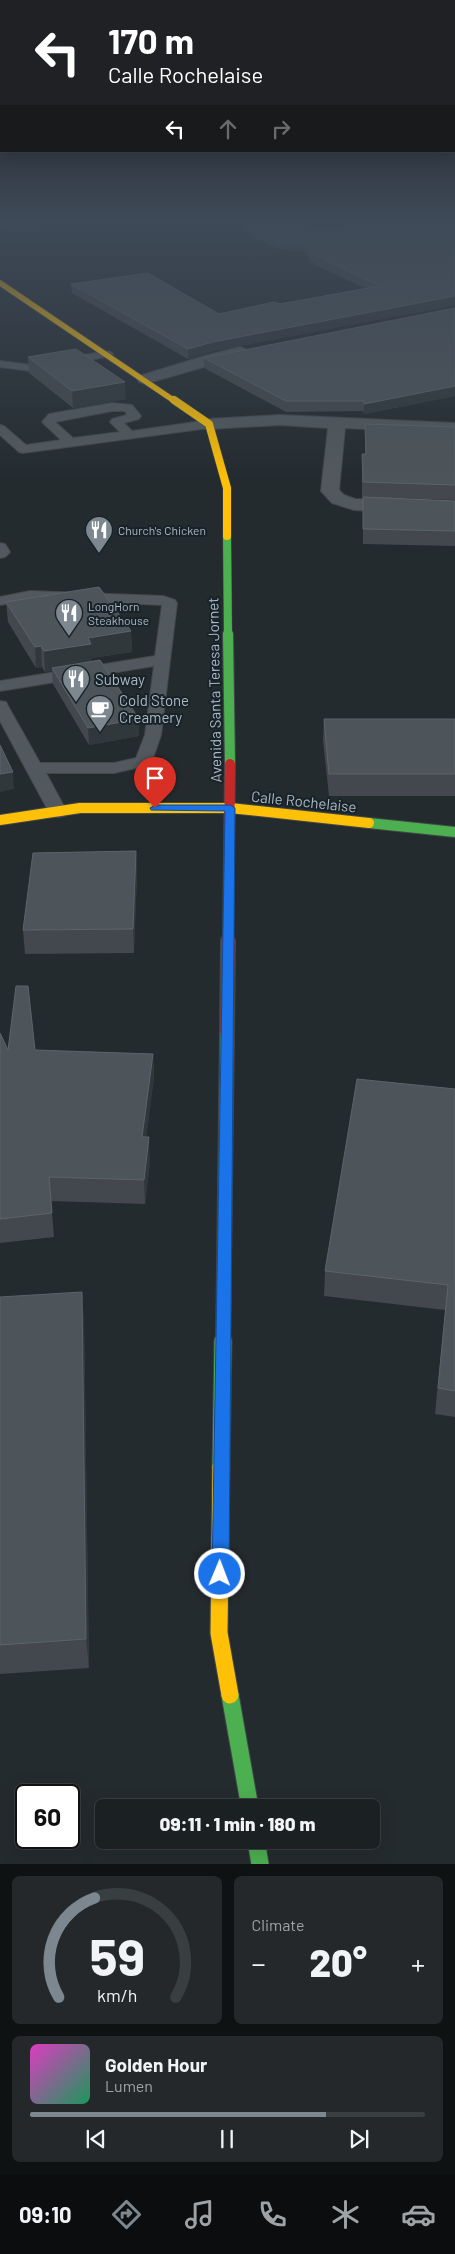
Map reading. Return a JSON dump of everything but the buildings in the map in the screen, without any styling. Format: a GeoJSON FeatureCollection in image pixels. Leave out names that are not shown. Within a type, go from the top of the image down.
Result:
{"type":"FeatureCollection","features":[{"type":"Feature","properties":{"kind":"main road"},"geometry":{"type":"LineString","coordinates":[[39,309],[209,424]]}},
{"type":"Feature","properties":{"kind":"main road","name":"Avenida Santa Teresa Jornet"},"geometry":{"type":"LineString","coordinates":[[209,424],[227,488],[230,808],[219,1632],[248,1799]]}},
{"type":"Feature","properties":{"kind":"main road","name":"Calle Rochelaise"},"geometry":{"type":"LineString","coordinates":[[0,820],[80,808],[230,808],[455,832]]}},
{"type":"Feature","properties":{"kind":"main road"},"geometry":{"type":"LineString","coordinates":[[258,1849],[260,1864]]}},
{"type":"Feature","properties":{"kind":"street"},"geometry":{"type":"LineString","coordinates":[[144,379],[213,358],[252,350]]}},
{"type":"Feature","properties":{"kind":"street"},"geometry":{"type":"LineString","coordinates":[[209,424],[280,420],[455,428]]}},
{"type":"Feature","properties":{"kind":"street"},"geometry":{"type":"LineString","coordinates":[[337,423],[330,491],[338,499],[354,504],[455,508]]}},
{"type":"Feature","properties":{"kind":"lane"},"geometry":{"type":"LineString","coordinates":[[55,364],[107,354]]}},
{"type":"Feature","properties":{"kind":"lane"},"geometry":{"type":"LineString","coordinates":[[0,364],[31,368]]}},
{"type":"Feature","properties":{"kind":"lane"},"geometry":{"type":"LineString","coordinates":[[70,442],[48,422],[53,417],[112,407],[128,408],[136,416],[116,422],[129,434]]}},
{"type":"Feature","properties":{"kind":"lane"},"geometry":{"type":"LineString","coordinates":[[0,429],[23,449],[209,424]]}},
{"type":"Feature","properties":{"kind":"lane"},"geometry":{"type":"LineString","coordinates":[[0,547],[4,552],[0,554]]}},
{"type":"Feature","properties":{"kind":"lane"},"geometry":{"type":"LineString","coordinates":[[0,601],[30,595],[163,600],[170,603],[153,735],[143,761],[114,768],[34,768]]}},
{"type":"Feature","properties":{"kind":"lane"},"geometry":{"type":"LineString","coordinates":[[0,686],[162,660]]}},
{"type":"Feature","properties":{"kind":"lane"},"geometry":{"type":"LineString","coordinates":[[0,706],[58,812]]}},
{"type":"Feature","properties":{"kind":"traffic: fast"},"geometry":{"type":"LineString","coordinates":[[227,536],[230,764]]}},
{"type":"Feature","properties":{"kind":"traffic: fast"},"geometry":{"type":"LineString","coordinates":[[369,823],[455,832]]}},
{"type":"Feature","properties":{"kind":"traffic: fast"},"geometry":{"type":"LineString","coordinates":[[221,1467],[227,1034]]}},
{"type":"Feature","properties":{"kind":"traffic: fast"},"geometry":{"type":"LineString","coordinates":[[230,1695],[248,1799]]}},
{"type":"Feature","properties":{"kind":"traffic: fast"},"geometry":{"type":"LineString","coordinates":[[258,1849],[260,1864]]}},
{"type":"Feature","properties":{"kind":"traffic: slow"},"geometry":{"type":"LineString","coordinates":[[39,309],[209,424],[227,488],[227,536]]}},
{"type":"Feature","properties":{"kind":"traffic: slow"},"geometry":{"type":"LineString","coordinates":[[0,820],[80,808],[230,808],[369,823]]}},
{"type":"Feature","properties":{"kind":"traffic: slow"},"geometry":{"type":"LineString","coordinates":[[221,1467],[219,1633],[230,1695]]}},
{"type":"Feature","properties":{"kind":"traffic: jam"},"geometry":{"type":"LineString","coordinates":[[227,1034],[230,764]]}},
{"type":"Feature","properties":{"kind":"place","name":"Church's Chicken"},"geometry":{"type":"Point","coordinates":[99,554]}},
{"type":"Feature","properties":{"kind":"place","name":"LongHorn Steakhouse"},"geometry":{"type":"Point","coordinates":[69,637]}},
{"type":"Feature","properties":{"kind":"place","name":"Subway"},"geometry":{"type":"Point","coordinates":[76,703]}},
{"type":"Feature","properties":{"kind":"place","name":"Cold Stone Creamery"},"geometry":{"type":"Point","coordinates":[100,733]}},
{"type":"Feature","properties":{"kind":"route"},"geometry":{"type":"LineString","coordinates":[[155,808],[230,808],[220,1574]]}}]}
